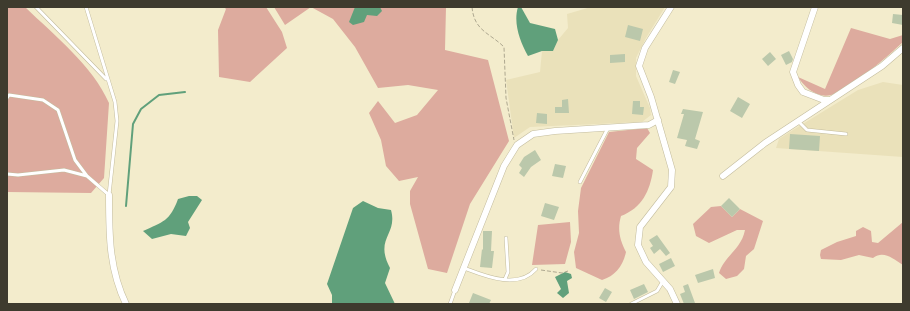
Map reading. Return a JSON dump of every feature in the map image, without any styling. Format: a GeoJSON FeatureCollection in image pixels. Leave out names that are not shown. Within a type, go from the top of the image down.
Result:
{"type":"FeatureCollection","features":[{"type":"Feature","properties":{"kind":"street"},"geometry":{"type":"LineString","coordinates":[[671,7],[645,48],[639,66],[651,97],[672,170],[670,187],[640,227],[638,245],[646,262],[670,289],[677,304]]}},
{"type":"Feature","properties":{"kind":"street"},"geometry":{"type":"LineString","coordinates":[[815,7],[793,72],[798,85],[804,92],[824,100],[830,100]]}},
{"type":"Feature","properties":{"kind":"street"},"geometry":{"type":"LineString","coordinates":[[723,176],[765,143],[882,66],[903,48]]}},
{"type":"Feature","properties":{"kind":"street"},"geometry":{"type":"LineString","coordinates":[[456,290],[504,166],[517,145],[533,134],[555,131],[649,125],[658,120]]}},
{"type":"Feature","properties":{"kind":"street"},"geometry":{"type":"LineString","coordinates":[[109,195],[111,257],[115,278],[126,304]]}},
{"type":"Feature","properties":{"kind":"lane"},"geometry":{"type":"LineString","coordinates":[[36,7],[107,80]]}},
{"type":"Feature","properties":{"kind":"lane"},"geometry":{"type":"LineString","coordinates":[[86,7],[107,80],[115,102],[117,120],[109,195]]}},
{"type":"Feature","properties":{"kind":"lane"},"geometry":{"type":"LineString","coordinates":[[7,98],[9,95],[43,100],[58,110],[74,160],[87,176],[109,195]]}},
{"type":"Feature","properties":{"kind":"lane"},"geometry":{"type":"LineString","coordinates":[[798,121],[807,130],[846,134]]}},
{"type":"Feature","properties":{"kind":"lane"},"geometry":{"type":"LineString","coordinates":[[580,182],[609,127]]}},
{"type":"Feature","properties":{"kind":"lane"},"geometry":{"type":"LineString","coordinates":[[7,174],[18,175],[64,170],[87,176]]}},
{"type":"Feature","properties":{"kind":"lane"},"geometry":{"type":"LineString","coordinates":[[505,279],[508,272],[506,238]]}},
{"type":"Feature","properties":{"kind":"lane"},"geometry":{"type":"LineString","coordinates":[[464,268],[491,278],[505,279],[523,277],[532,274],[536,269]]}},
{"type":"Feature","properties":{"kind":"lane"},"geometry":{"type":"LineString","coordinates":[[631,304],[657,291],[663,281]]}},
{"type":"Feature","properties":{"kind":"lane"},"geometry":{"type":"LineString","coordinates":[[450,304],[456,290]]}},
{"type":"Feature","properties":{"kind":"path"},"geometry":{"type":"LineString","coordinates":[[472,7],[473,14],[484,33],[504,47],[506,98],[510,125],[517,145]]}},
{"type":"Feature","properties":{"kind":"path"},"geometry":{"type":"LineString","coordinates":[[536,269],[562,273],[568,271]]}},
{"type":"Feature","properties":{"kind":"shaded area"},"geometry":{"type":"Polygon","coordinates":[[[8,7],[25,7],[60,40],[93,76],[109,103],[104,178],[91,193],[7,192],[8,7]]]}},
{"type":"Feature","properties":{"kind":"shaded area"},"geometry":{"type":"Polygon","coordinates":[[[224,7],[266,7],[282,32],[287,48],[250,82],[219,77],[218,30],[226,9],[224,7]]]}},
{"type":"Feature","properties":{"kind":"shaded area"},"geometry":{"type":"Polygon","coordinates":[[[274,7],[311,7],[285,25],[274,7]]]}},
{"type":"Feature","properties":{"kind":"shaded area"},"geometry":{"type":"Polygon","coordinates":[[[311,7],[446,7],[445,50],[488,60],[509,141],[470,204],[447,273],[428,269],[410,204],[410,191],[418,177],[399,181],[386,166],[381,140],[369,113],[378,101],[395,123],[417,115],[438,90],[408,85],[378,88],[355,47],[333,19],[311,7]]]}},
{"type":"Feature","properties":{"kind":"shaded area"},"geometry":{"type":"Polygon","coordinates":[[[355,7],[380,7],[382,11],[377,16],[367,15],[364,22],[353,25],[349,22],[355,7]]]}},
{"type":"Feature","properties":{"kind":"shaded area"},"geometry":{"type":"Polygon","coordinates":[[[518,7],[521,7],[530,23],[555,29],[558,40],[553,51],[542,51],[528,56],[522,45],[518,32],[516,19],[518,7]]]}},
{"type":"Feature","properties":{"kind":"shaded area"},"geometry":{"type":"Polygon","coordinates":[[[591,7],[665,7],[636,58],[636,76],[650,108],[651,115],[642,122],[530,127],[514,138],[506,80],[540,72],[542,51],[553,51],[558,40],[568,28],[567,14],[591,7]]]}},
{"type":"Feature","properties":{"kind":"shaded area"},"geometry":{"type":"Polygon","coordinates":[[[851,28],[890,39],[903,35],[903,42],[868,72],[836,93],[826,96],[816,94],[804,85],[798,77],[825,89],[851,28]]]}},
{"type":"Feature","properties":{"kind":"shaded area"},"geometry":{"type":"Polygon","coordinates":[[[883,82],[903,85],[903,157],[776,148],[779,139],[793,130],[858,90],[883,82]]]}},
{"type":"Feature","properties":{"kind":"shaded area"},"geometry":{"type":"Polygon","coordinates":[[[647,128],[650,133],[637,148],[636,159],[653,170],[650,185],[640,203],[628,213],[621,216],[619,230],[626,252],[625,257],[621,266],[615,273],[602,280],[576,268],[574,252],[579,233],[578,211],[581,188],[609,132],[647,128]]]}},
{"type":"Feature","properties":{"kind":"shaded area"},"geometry":{"type":"Polygon","coordinates":[[[189,196],[197,196],[202,200],[188,222],[190,228],[186,236],[171,234],[152,239],[143,231],[165,220],[172,212],[178,199],[189,196]]]}},
{"type":"Feature","properties":{"kind":"shaded area"},"geometry":{"type":"Polygon","coordinates":[[[363,201],[378,208],[391,210],[392,225],[384,250],[390,268],[385,283],[395,304],[332,304],[332,295],[327,284],[353,208],[363,201]]]}},
{"type":"Feature","properties":{"kind":"shaded area"},"geometry":{"type":"Polygon","coordinates":[[[721,206],[732,217],[740,209],[763,221],[754,249],[746,256],[744,269],[737,276],[726,279],[719,273],[725,262],[737,248],[745,230],[737,230],[709,243],[696,236],[693,224],[711,207],[721,206]]]}},
{"type":"Feature","properties":{"kind":"shaded area"},"geometry":{"type":"Polygon","coordinates":[[[570,222],[571,242],[565,264],[532,265],[538,225],[570,222]]]}},
{"type":"Feature","properties":{"kind":"shaded area"},"geometry":{"type":"Polygon","coordinates":[[[903,222],[903,265],[885,255],[873,258],[859,255],[841,260],[821,259],[821,250],[837,242],[856,236],[856,231],[863,227],[871,231],[872,242],[878,243],[903,222]]]}},
{"type":"Feature","properties":{"kind":"shaded area"},"geometry":{"type":"Polygon","coordinates":[[[565,272],[571,274],[572,278],[567,281],[569,293],[563,298],[557,293],[561,289],[555,277],[565,272]]]}},
{"type":"Feature","properties":{"kind":"building"},"geometry":{"type":"Polygon","coordinates":[[[893,14],[903,15],[903,25],[892,23],[893,14]]]}},
{"type":"Feature","properties":{"kind":"building"},"geometry":{"type":"Polygon","coordinates":[[[628,25],[643,29],[640,41],[625,37],[628,25]]]}},
{"type":"Feature","properties":{"kind":"building"},"geometry":{"type":"Polygon","coordinates":[[[789,51],[793,59],[792,62],[786,65],[781,55],[789,51]]]}},
{"type":"Feature","properties":{"kind":"building"},"geometry":{"type":"Polygon","coordinates":[[[770,52],[776,59],[768,66],[762,59],[770,52]]]}},
{"type":"Feature","properties":{"kind":"building"},"geometry":{"type":"Polygon","coordinates":[[[625,54],[625,62],[610,63],[610,55],[625,54]]]}},
{"type":"Feature","properties":{"kind":"building"},"geometry":{"type":"Polygon","coordinates":[[[673,70],[680,72],[675,84],[669,82],[673,70]]]}},
{"type":"Feature","properties":{"kind":"building"},"geometry":{"type":"Polygon","coordinates":[[[738,97],[750,104],[742,118],[730,111],[738,97]]]}},
{"type":"Feature","properties":{"kind":"building"},"geometry":{"type":"Polygon","coordinates":[[[568,99],[569,113],[555,113],[555,107],[562,107],[562,100],[568,99]]]}},
{"type":"Feature","properties":{"kind":"building"},"geometry":{"type":"Polygon","coordinates":[[[633,101],[640,101],[640,107],[644,107],[643,115],[632,114],[633,101]]]}},
{"type":"Feature","properties":{"kind":"building"},"geometry":{"type":"Polygon","coordinates":[[[683,109],[703,112],[695,139],[700,141],[697,149],[685,146],[687,140],[677,138],[684,114],[681,114],[683,109]]]}},
{"type":"Feature","properties":{"kind":"building"},"geometry":{"type":"Polygon","coordinates":[[[537,113],[547,114],[547,124],[536,123],[537,113]]]}},
{"type":"Feature","properties":{"kind":"building"},"geometry":{"type":"Polygon","coordinates":[[[790,134],[820,136],[819,151],[789,149],[790,134]]]}},
{"type":"Feature","properties":{"kind":"building"},"geometry":{"type":"Polygon","coordinates":[[[535,150],[541,160],[531,167],[524,177],[519,173],[522,168],[519,165],[524,157],[535,150]]]}},
{"type":"Feature","properties":{"kind":"building"},"geometry":{"type":"Polygon","coordinates":[[[555,164],[566,166],[563,178],[552,176],[555,164]]]}},
{"type":"Feature","properties":{"kind":"building"},"geometry":{"type":"Polygon","coordinates":[[[729,198],[740,209],[732,217],[721,206],[729,198]]]}},
{"type":"Feature","properties":{"kind":"building"},"geometry":{"type":"Polygon","coordinates":[[[545,203],[559,207],[554,220],[541,216],[545,203]]]}},
{"type":"Feature","properties":{"kind":"building"},"geometry":{"type":"Polygon","coordinates":[[[483,231],[492,231],[491,251],[494,251],[492,268],[480,267],[482,249],[483,250],[483,231]]]}},
{"type":"Feature","properties":{"kind":"building"},"geometry":{"type":"Polygon","coordinates":[[[657,235],[670,253],[666,256],[660,249],[654,254],[650,248],[653,246],[649,240],[657,235]]]}},
{"type":"Feature","properties":{"kind":"building"},"geometry":{"type":"Polygon","coordinates":[[[671,258],[675,266],[663,272],[659,264],[671,258]]]}},
{"type":"Feature","properties":{"kind":"building"},"geometry":{"type":"Polygon","coordinates":[[[713,269],[715,278],[698,283],[695,275],[713,269]]]}},
{"type":"Feature","properties":{"kind":"building"},"geometry":{"type":"Polygon","coordinates":[[[644,284],[648,292],[634,299],[630,290],[644,284]]]}},
{"type":"Feature","properties":{"kind":"building"},"geometry":{"type":"Polygon","coordinates":[[[688,284],[695,303],[694,304],[684,304],[680,294],[685,292],[683,286],[688,284]]]}},
{"type":"Feature","properties":{"kind":"building"},"geometry":{"type":"Polygon","coordinates":[[[605,288],[612,292],[606,302],[599,298],[605,288]]]}},
{"type":"Feature","properties":{"kind":"building"},"geometry":{"type":"Polygon","coordinates":[[[473,293],[491,300],[489,304],[469,303],[473,293]]]}},
{"type":"Feature","properties":{"kind":"waterway"},"geometry":{"type":"LineString","coordinates":[[126,206],[133,124],[141,109],[159,95],[185,92]]}}]}
